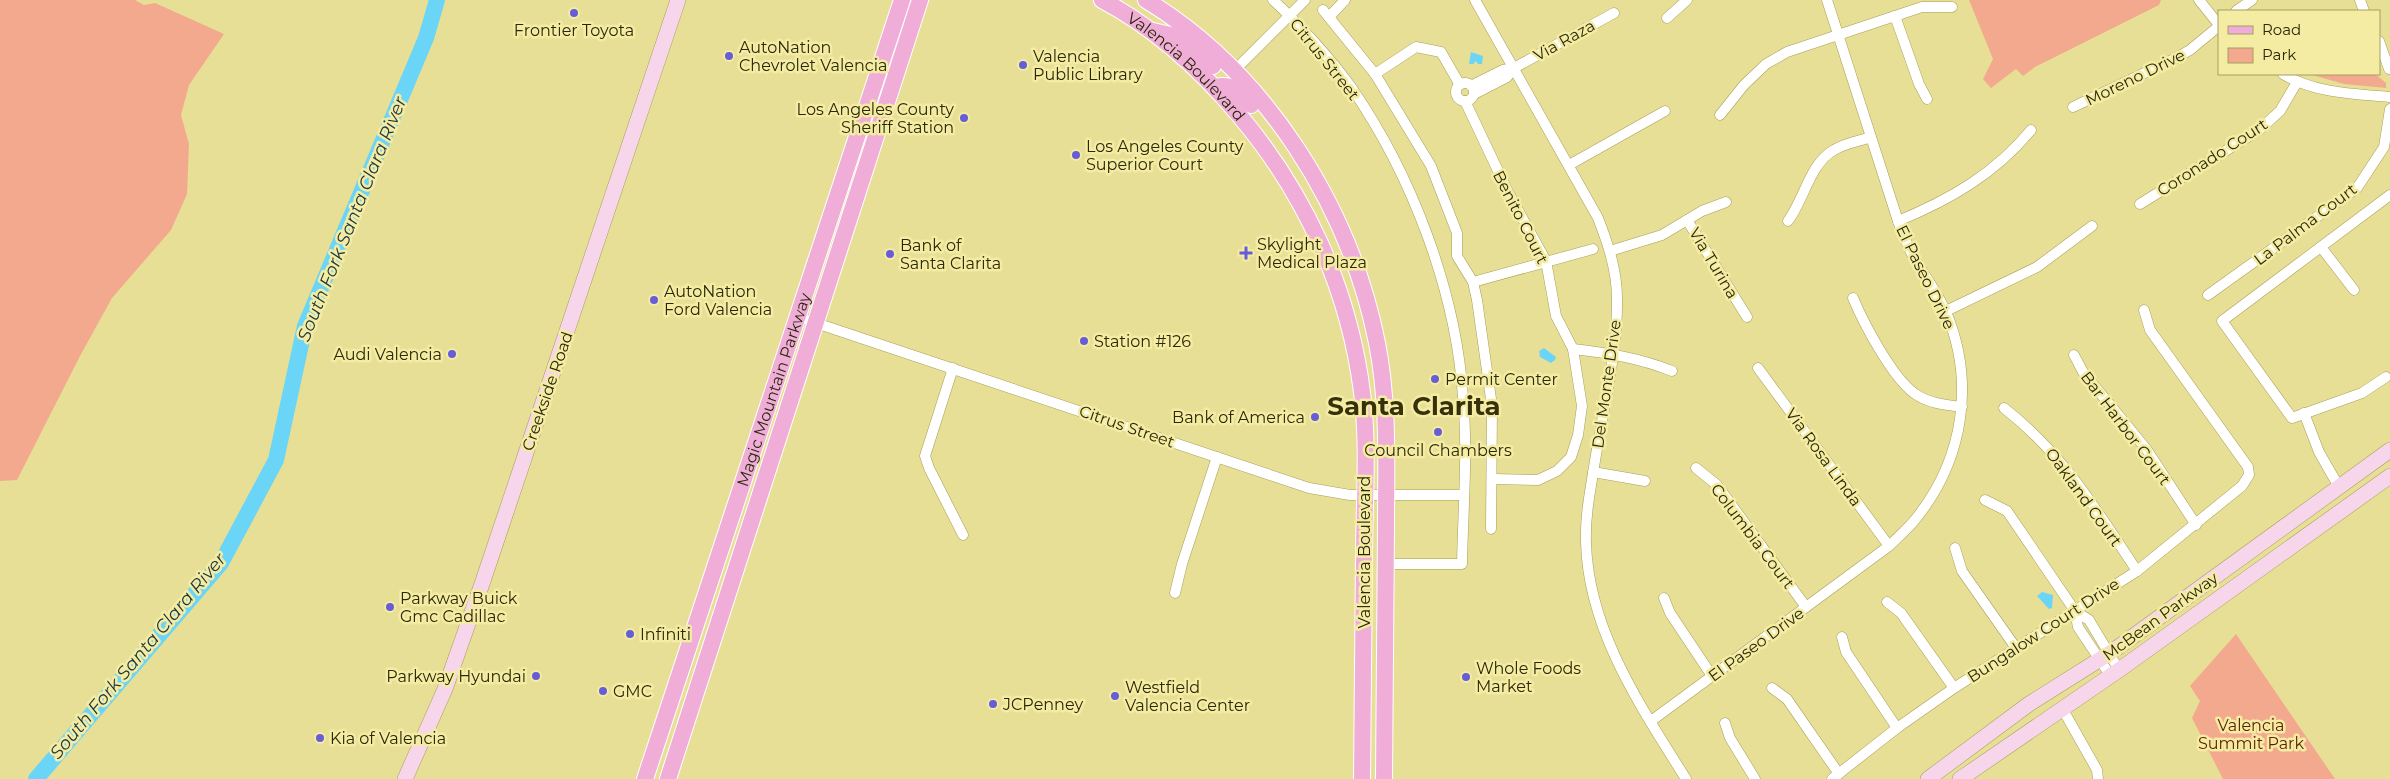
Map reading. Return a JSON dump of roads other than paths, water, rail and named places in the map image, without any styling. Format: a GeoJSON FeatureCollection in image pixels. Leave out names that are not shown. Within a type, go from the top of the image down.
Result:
{"type":"FeatureCollection","features":[{"type":"Feature","properties":{"kind":"main road","name":"Creekside Road"},"geometry":{"type":"LineString","coordinates":[[405,779],[445,689],[483,581],[678,0]]}},
{"type":"Feature","properties":{"kind":"main road","name":"Magic Mountain Parkway"},"geometry":{"type":"LineString","coordinates":[[646,779],[902,0]]}},
{"type":"Feature","properties":{"kind":"main road","name":"Magic Mountain Parkway"},"geometry":{"type":"LineString","coordinates":[[668,779],[817,324],[920,0]]}},
{"type":"Feature","properties":{"kind":"main road","name":"Valencia Boulevard"},"geometry":{"type":"LineString","coordinates":[[1102,0],[1151,31],[1216,87],[1258,136],[1282,172],[1314,228],[1341,297],[1357,360],[1362,394],[1364,495],[1362,779]]}},
{"type":"Feature","properties":{"kind":"main road","name":"Valencia Boulevard"},"geometry":{"type":"LineString","coordinates":[[1146,0],[1200,39],[1234,72],[1274,117],[1316,180],[1349,247],[1371,318],[1382,376],[1386,435],[1384,779]]}},
{"type":"Feature","properties":{"kind":"main road"},"geometry":{"type":"LineString","coordinates":[[1151,31],[1175,36],[1219,72],[1234,72]]}},
{"type":"Feature","properties":{"kind":"main road"},"geometry":{"type":"LineString","coordinates":[[1216,87],[1228,85],[1234,88],[1258,112],[1265,116],[1274,117]]}},
{"type":"Feature","properties":{"kind":"main road"},"geometry":{"type":"LineString","coordinates":[[1341,297],[1349,295],[1357,299],[1371,358],[1382,376]]}},
{"type":"Feature","properties":{"kind":"main road"},"geometry":{"type":"LineString","coordinates":[[2354,502],[2352,494],[2355,485],[2390,451]]}},
{"type":"Feature","properties":{"kind":"main road","name":"McBean Parkway"},"geometry":{"type":"LineString","coordinates":[[1928,779],[2029,704],[2104,657],[2390,451]]}},
{"type":"Feature","properties":{"kind":"main road","name":"McBean Parkway"},"geometry":{"type":"LineString","coordinates":[[1960,779],[2390,476]]}},
{"type":"Feature","properties":{"kind":"main road"},"geometry":{"type":"LineString","coordinates":[[2320,526],[2332,510],[2339,487]]}},
{"type":"Feature","properties":{"kind":"main road"},"geometry":{"type":"LineString","coordinates":[[683,732],[684,696],[700,641],[694,632]]}},
{"type":"Feature","properties":{"kind":"street","name":"Citrus Street"},"geometry":{"type":"LineString","coordinates":[[1273,0],[1290,16],[1351,86],[1393,158],[1423,226],[1454,331],[1460,365],[1465,443],[1462,564],[1386,564]]}},
{"type":"Feature","properties":{"kind":"street"},"geometry":{"type":"LineString","coordinates":[[1234,72],[1305,0]]}},
{"type":"Feature","properties":{"kind":"street"},"geometry":{"type":"LineString","coordinates":[[1345,0],[1326,13],[1375,74],[1431,166],[1458,233],[1457,256],[1473,282],[1492,406],[1493,479],[1491,529]]}},
{"type":"Feature","properties":{"kind":"street","name":"Del Monte Drive"},"geometry":{"type":"LineString","coordinates":[[1475,0],[1598,218],[1610,250],[1617,298],[1612,354],[1585,534],[1587,560],[1603,629],[1620,668],[1686,779]]}},
{"type":"Feature","properties":{"kind":"street"},"geometry":{"type":"LineString","coordinates":[[1667,18],[1687,0]]}},
{"type":"Feature","properties":{"kind":"street","name":"El Paseo Drive"},"geometry":{"type":"LineString","coordinates":[[1651,721],[1889,546],[1917,518],[1945,474],[1960,428],[1962,407],[1960,360],[1946,311],[1912,255],[1898,221],[1827,0]]}},
{"type":"Feature","properties":{"kind":"street"},"geometry":{"type":"LineString","coordinates":[[2200,0],[2218,24]]}},
{"type":"Feature","properties":{"kind":"street"},"geometry":{"type":"LineString","coordinates":[[2237,10],[2252,0]]}},
{"type":"Feature","properties":{"kind":"street"},"geometry":{"type":"LineString","coordinates":[[1720,115],[1744,85],[1766,64],[1787,52],[1922,8],[1952,7]]}},
{"type":"Feature","properties":{"kind":"street","name":"Via Raza"},"geometry":{"type":"LineString","coordinates":[[1472,90],[1503,70],[1514,68],[1614,13]]}},
{"type":"Feature","properties":{"kind":"street"},"geometry":{"type":"LineString","coordinates":[[1895,16],[1918,84],[1927,99]]}},
{"type":"Feature","properties":{"kind":"street","name":"Moreno Drive"},"geometry":{"type":"LineString","coordinates":[[2073,107],[2174,59],[2190,50],[2218,26]]}},
{"type":"Feature","properties":{"kind":"street"},"geometry":{"type":"LineString","coordinates":[[2380,44],[2388,69]]}},
{"type":"Feature","properties":{"kind":"street"},"geometry":{"type":"LineString","coordinates":[[1375,74],[1416,47],[1441,52],[1460,85]]}},
{"type":"Feature","properties":{"kind":"street"},"geometry":{"type":"LineString","coordinates":[[2285,75],[2297,82],[2343,94],[2390,97]]}},
{"type":"Feature","properties":{"kind":"street","name":"Coronado Court"},"geometry":{"type":"LineString","coordinates":[[2140,204],[2259,130],[2280,111],[2297,82]]}},
{"type":"Feature","properties":{"kind":"street"},"geometry":{"type":"LineString","coordinates":[[1465,83],[1472,90],[1472,98],[1465,101],[1457,95],[1456,90],[1465,83]]}},
{"type":"Feature","properties":{"kind":"street","name":"Benito Court"},"geometry":{"type":"LineString","coordinates":[[1465,101],[1508,192],[1546,262],[1556,316],[1572,349],[1582,406],[1578,436],[1571,458],[1557,472],[1538,480],[1493,479]]}},
{"type":"Feature","properties":{"kind":"street","name":"La Palma Court"},"geometry":{"type":"LineString","coordinates":[[2208,296],[2357,188],[2384,147],[2390,109]]}},
{"type":"Feature","properties":{"kind":"street"},"geometry":{"type":"LineString","coordinates":[[1569,165],[1665,111]]}},
{"type":"Feature","properties":{"kind":"street"},"geometry":{"type":"LineString","coordinates":[[1898,221],[1940,204],[1970,186],[2016,149],[2031,130]]}},
{"type":"Feature","properties":{"kind":"street"},"geometry":{"type":"LineString","coordinates":[[1788,221],[1823,159],[1834,149],[1871,137]]}},
{"type":"Feature","properties":{"kind":"street"},"geometry":{"type":"LineString","coordinates":[[2386,377],[2362,393],[2292,418],[2222,321],[2390,195]]}},
{"type":"Feature","properties":{"kind":"street","name":"Via Turina"},"geometry":{"type":"LineString","coordinates":[[1726,202],[1702,211],[1687,220],[1747,317]]}},
{"type":"Feature","properties":{"kind":"street"},"geometry":{"type":"LineString","coordinates":[[1610,250],[1662,235],[1687,220]]}},
{"type":"Feature","properties":{"kind":"street"},"geometry":{"type":"LineString","coordinates":[[1946,311],[2017,279],[2037,267],[2092,226]]}},
{"type":"Feature","properties":{"kind":"street"},"geometry":{"type":"LineString","coordinates":[[2321,246],[2354,290]]}},
{"type":"Feature","properties":{"kind":"street"},"geometry":{"type":"LineString","coordinates":[[1473,282],[1593,249]]}},
{"type":"Feature","properties":{"kind":"street"},"geometry":{"type":"LineString","coordinates":[[1853,298],[1865,325],[1905,385],[1926,400],[1962,407]]}},
{"type":"Feature","properties":{"kind":"street","name":"Bungalow Court Drive"},"geometry":{"type":"LineString","coordinates":[[1835,776],[1897,728],[1954,688],[2137,571],[2242,486],[2249,475],[2248,467],[2150,330],[2144,310]]}},
{"type":"Feature","properties":{"kind":"street","name":"Citrus Street"},"geometry":{"type":"LineString","coordinates":[[798,318],[1326,493],[1463,495]]}},
{"type":"Feature","properties":{"kind":"street"},"geometry":{"type":"LineString","coordinates":[[1572,349],[1645,360],[1672,371]]}},
{"type":"Feature","properties":{"kind":"street","name":"Bar Harbor Court"},"geometry":{"type":"LineString","coordinates":[[2074,355],[2083,372],[2147,450],[2196,525]]}},
{"type":"Feature","properties":{"kind":"street"},"geometry":{"type":"LineString","coordinates":[[953,368],[925,456],[929,468],[964,535]]}},
{"type":"Feature","properties":{"kind":"street","name":"Via Rosa Linda"},"geometry":{"type":"LineString","coordinates":[[1758,368],[1889,546]]}},
{"type":"Feature","properties":{"kind":"street","name":"Oakland Court"},"geometry":{"type":"LineString","coordinates":[[2004,408],[2029,427],[2054,452],[2080,486],[2137,571]]}},
{"type":"Feature","properties":{"kind":"street"},"geometry":{"type":"LineString","coordinates":[[2304,413],[2319,452],[2339,487]]}},
{"type":"Feature","properties":{"kind":"street"},"geometry":{"type":"LineString","coordinates":[[1175,593],[1184,557],[1217,457]]}},
{"type":"Feature","properties":{"kind":"street","name":"Columbia Court"},"geometry":{"type":"LineString","coordinates":[[1696,468],[1717,485],[1806,607]]}},
{"type":"Feature","properties":{"kind":"street"},"geometry":{"type":"LineString","coordinates":[[1593,472],[1645,480]]}},
{"type":"Feature","properties":{"kind":"street"},"geometry":{"type":"LineString","coordinates":[[1985,500],[2006,511],[2075,610],[2089,620],[2104,657],[2114,672]]}},
{"type":"Feature","properties":{"kind":"street"},"geometry":{"type":"LineString","coordinates":[[1955,548],[1962,571],[2016,648]]}},
{"type":"Feature","properties":{"kind":"street"},"geometry":{"type":"LineString","coordinates":[[1664,598],[1670,613],[1712,676]]}},
{"type":"Feature","properties":{"kind":"street"},"geometry":{"type":"LineString","coordinates":[[1887,602],[1902,613],[1954,688]]}},
{"type":"Feature","properties":{"kind":"street"},"geometry":{"type":"LineString","coordinates":[[1842,637],[1846,652],[1897,728]]}},
{"type":"Feature","properties":{"kind":"street"},"geometry":{"type":"LineString","coordinates":[[1772,688],[1787,699],[1835,776]]}},
{"type":"Feature","properties":{"kind":"street"},"geometry":{"type":"LineString","coordinates":[[2062,708],[2097,770],[2098,779]]}},
{"type":"Feature","properties":{"kind":"street"},"geometry":{"type":"LineString","coordinates":[[1725,722],[1730,738],[1754,779]]}},
{"type":"Feature","properties":{"kind":"water"},"geometry":{"type":"Polygon","coordinates":[[[1471,52],[1483,56],[1482,64],[1478,64],[1476,61],[1473,64],[1469,64],[1471,52]]]}},
{"type":"Feature","properties":{"kind":"water"},"geometry":{"type":"Polygon","coordinates":[[[1544,348],[1556,357],[1551,363],[1540,357],[1539,351],[1544,348]]]}},
{"type":"Feature","properties":{"kind":"water"},"geometry":{"type":"Polygon","coordinates":[[[2042,592],[2053,595],[2052,608],[2049,609],[2037,596],[2042,592]]]}},
{"type":"Feature","properties":{"kind":"waterway","name":"South Fork Santa Clara River"},"geometry":{"type":"LineString","coordinates":[[36,779],[221,563],[276,460],[305,326],[426,38],[437,0]]}},
{"type":"Feature","properties":{"kind":"place","name":"Frontier Toyota"},"geometry":{"type":"Point","coordinates":[574,13]}},
{"type":"Feature","properties":{"kind":"place","name":"AutoNation Chevrolet Valencia"},"geometry":{"type":"Point","coordinates":[729,56]}},
{"type":"Feature","properties":{"kind":"place","name":"Valencia Public Library"},"geometry":{"type":"Point","coordinates":[1023,65]}},
{"type":"Feature","properties":{"kind":"place","name":"Los Angeles County Sheriff Station"},"geometry":{"type":"Point","coordinates":[964,118]}},
{"type":"Feature","properties":{"kind":"place","name":"Los Angeles County Superior Court"},"geometry":{"type":"Point","coordinates":[1076,155]}},
{"type":"Feature","properties":{"kind":"place","name":"Skylight Medical Plaza"},"geometry":{"type":"Point","coordinates":[1246,253]}},
{"type":"Feature","properties":{"kind":"place","name":"Bank of Santa Clarita"},"geometry":{"type":"Point","coordinates":[890,254]}},
{"type":"Feature","properties":{"kind":"place","name":"AutoNation Ford Valencia"},"geometry":{"type":"Point","coordinates":[654,300]}},
{"type":"Feature","properties":{"kind":"place","name":"Station #126"},"geometry":{"type":"Point","coordinates":[1084,341]}},
{"type":"Feature","properties":{"kind":"place","name":"Audi Valencia"},"geometry":{"type":"Point","coordinates":[452,354]}},
{"type":"Feature","properties":{"kind":"place","name":"Permit Center"},"geometry":{"type":"Point","coordinates":[1435,379]}},
{"type":"Feature","properties":{"kind":"place","name":"Bank of America"},"geometry":{"type":"Point","coordinates":[1315,417]}},
{"type":"Feature","properties":{"kind":"place","name":"Council Chambers"},"geometry":{"type":"Point","coordinates":[1438,432]}},
{"type":"Feature","properties":{"kind":"place","name":"Parkway Buick Gmc Cadillac"},"geometry":{"type":"Point","coordinates":[390,607]}},
{"type":"Feature","properties":{"kind":"place","name":"Infiniti"},"geometry":{"type":"Point","coordinates":[630,634]}},
{"type":"Feature","properties":{"kind":"place","name":"Parkway Hyundai"},"geometry":{"type":"Point","coordinates":[536,676]}},
{"type":"Feature","properties":{"kind":"place","name":"Whole Foods Market"},"geometry":{"type":"Point","coordinates":[1466,677]}},
{"type":"Feature","properties":{"kind":"place","name":"GMC"},"geometry":{"type":"Point","coordinates":[603,691]}},
{"type":"Feature","properties":{"kind":"place","name":"Westfield Valencia Center"},"geometry":{"type":"Point","coordinates":[1115,696]}},
{"type":"Feature","properties":{"kind":"place","name":"JCPenney"},"geometry":{"type":"Point","coordinates":[993,704]}},
{"type":"Feature","properties":{"kind":"place","name":"Kia of Valencia"},"geometry":{"type":"Point","coordinates":[320,738]}},
{"type":"Feature","properties":{"kind":"district","name":"Santa Clarita"},"geometry":{"type":"Point","coordinates":[1414,406]}},
{"type":"Feature","properties":{"kind":"park label","name":"Valencia Summit Park"},"geometry":{"type":"Point","coordinates":[2251,734]}}]}
